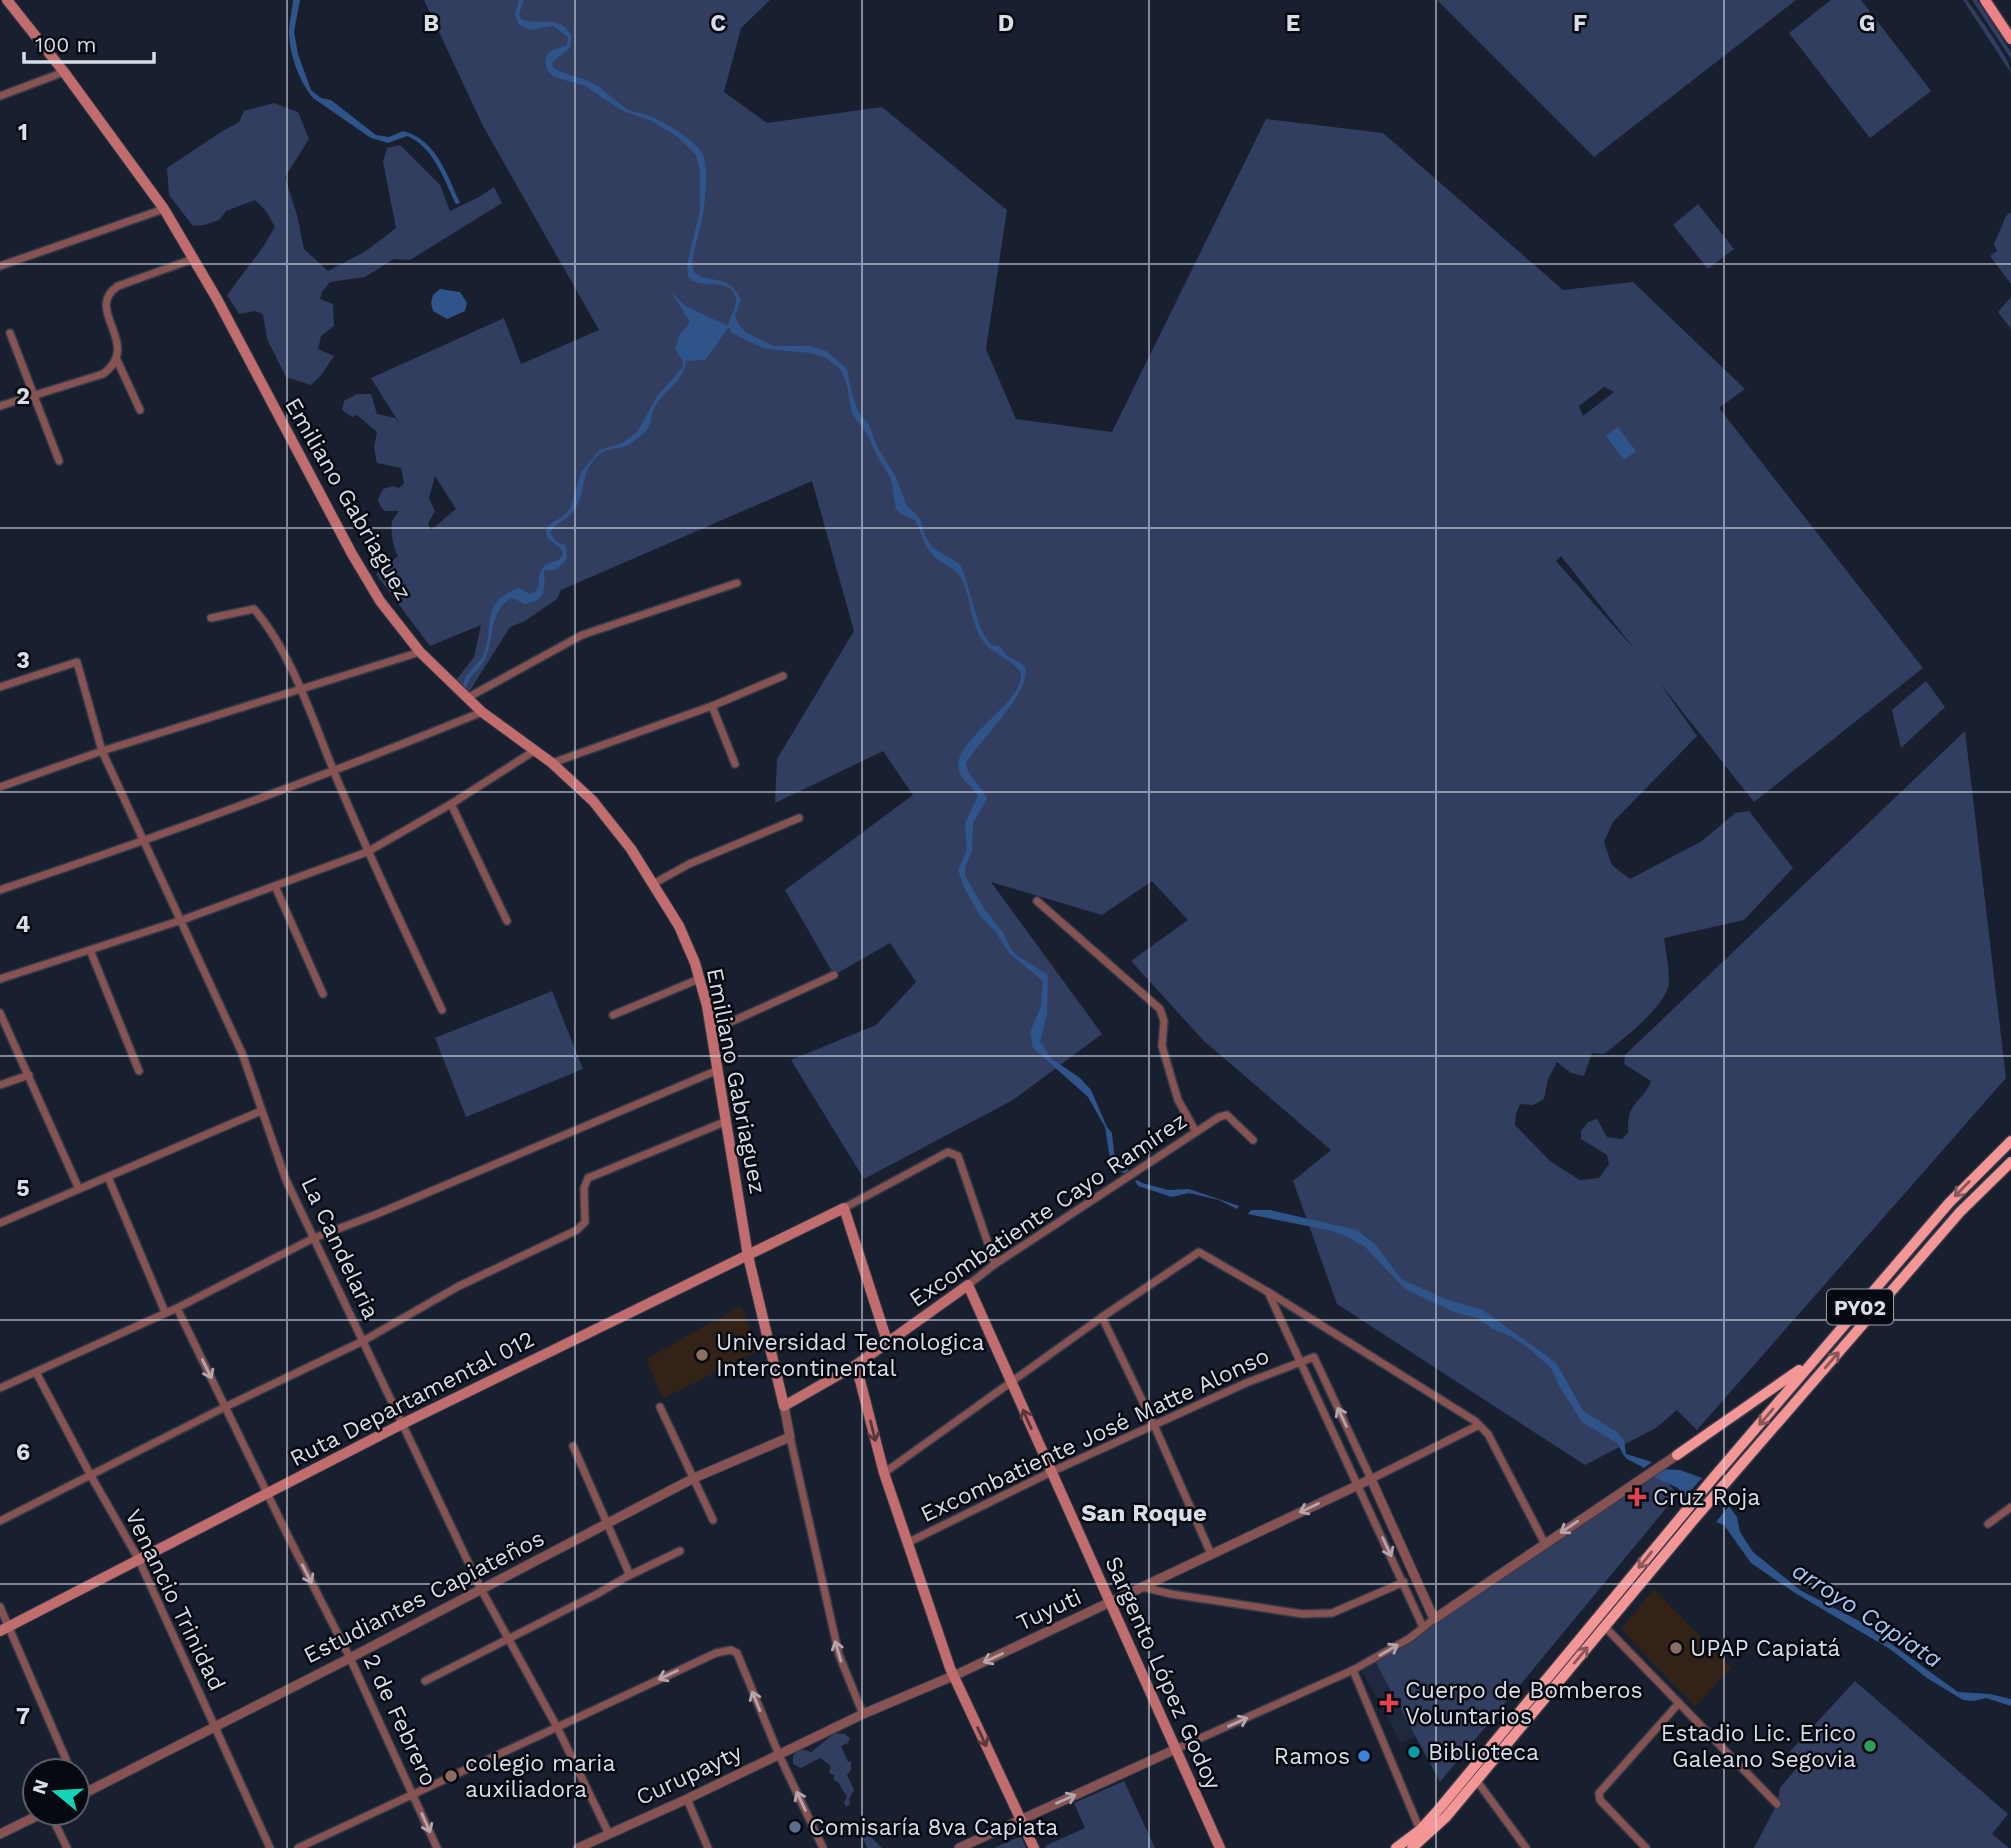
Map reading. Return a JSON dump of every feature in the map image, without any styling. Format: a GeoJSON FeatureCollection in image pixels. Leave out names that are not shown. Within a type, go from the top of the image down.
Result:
{"type":"FeatureCollection","features":[{"type":"Feature","properties":{"kind":"highway","name":"PY02"},"geometry":{"type":"LineString","coordinates":[[1396,1848],[1420,1830],[1714,1477],[1948,1203],[2011,1141]]}},
{"type":"Feature","properties":{"kind":"highway","name":"PY02"},"geometry":{"type":"LineString","coordinates":[[1412,1848],[1446,1817],[1696,1517],[1960,1212],[2011,1161]]}},
{"type":"Feature","properties":{"kind":"highway"},"geometry":{"type":"LineString","coordinates":[[1677,1455],[1818,1356]]}},
{"type":"Feature","properties":{"kind":"main road","name":"Emiliano Gabriaguez"},"geometry":{"type":"LineString","coordinates":[[7,0],[64,72],[164,209],[217,299],[352,554],[380,601],[420,652],[467,698],[552,763],[593,801],[631,849],[679,926],[699,979],[711,1031],[748,1256],[784,1406]]}},
{"type":"Feature","properties":{"kind":"main road"},"geometry":{"type":"LineString","coordinates":[[1985,0],[2011,39]]}},
{"type":"Feature","properties":{"kind":"main road"},"geometry":{"type":"LineString","coordinates":[[844,1208],[888,1344]]}},
{"type":"Feature","properties":{"kind":"main road","name":"Ruta Departamental 012"},"geometry":{"type":"LineString","coordinates":[[5,1629],[402,1424],[844,1208]]}},
{"type":"Feature","properties":{"kind":"main road","name":"Excombatiente Cayo Ramírez"},"geometry":{"type":"LineString","coordinates":[[784,1406],[888,1344],[968,1285]]}},
{"type":"Feature","properties":{"kind":"main road","name":"Sargento López Godoy"},"geometry":{"type":"LineString","coordinates":[[968,1285],[1220,1848]]}},
{"type":"Feature","properties":{"kind":"main road"},"geometry":{"type":"LineString","coordinates":[[856,1365],[884,1473],[954,1676],[1034,1848]]}},
{"type":"Feature","properties":{"kind":"street"},"geometry":{"type":"LineString","coordinates":[[0,96],[64,72]]}},
{"type":"Feature","properties":{"kind":"street"},"geometry":{"type":"LineString","coordinates":[[0,266],[164,209]]}},
{"type":"Feature","properties":{"kind":"street"},"geometry":{"type":"LineString","coordinates":[[140,410],[117,360],[118,351],[105,303],[109,292],[118,286],[193,258]]}},
{"type":"Feature","properties":{"kind":"street"},"geometry":{"type":"LineString","coordinates":[[9,333],[60,461]]}},
{"type":"Feature","properties":{"kind":"street"},"geometry":{"type":"LineString","coordinates":[[0,406],[103,374],[117,360]]}},
{"type":"Feature","properties":{"kind":"street"},"geometry":{"type":"LineString","coordinates":[[467,698],[582,635],[737,583]]}},
{"type":"Feature","properties":{"kind":"street"},"geometry":{"type":"LineString","coordinates":[[211,618],[254,609],[265,621],[302,690],[367,852],[442,1010]]}},
{"type":"Feature","properties":{"kind":"street"},"geometry":{"type":"LineString","coordinates":[[0,787],[102,751],[420,652]]}},
{"type":"Feature","properties":{"kind":"street","name":"La Candelaria"},"geometry":{"type":"LineString","coordinates":[[0,687],[77,662],[102,751],[242,1053],[286,1180],[481,1589],[557,1727],[609,1834]]}},
{"type":"Feature","properties":{"kind":"street"},"geometry":{"type":"LineString","coordinates":[[552,763],[712,706],[783,676]]}},
{"type":"Feature","properties":{"kind":"street"},"geometry":{"type":"LineString","coordinates":[[712,706],[735,764]]}},
{"type":"Feature","properties":{"kind":"street"},"geometry":{"type":"LineString","coordinates":[[0,890],[145,841],[334,772],[482,712]]}},
{"type":"Feature","properties":{"kind":"street"},"geometry":{"type":"LineString","coordinates":[[0,979],[182,920],[367,852],[451,804],[534,751]]}},
{"type":"Feature","properties":{"kind":"street"},"geometry":{"type":"LineString","coordinates":[[451,804],[508,921]]}},
{"type":"Feature","properties":{"kind":"street"},"geometry":{"type":"LineString","coordinates":[[653,884],[690,864],[799,818]]}},
{"type":"Feature","properties":{"kind":"street"},"geometry":{"type":"LineString","coordinates":[[275,886],[324,994]]}},
{"type":"Feature","properties":{"kind":"street"},"geometry":{"type":"LineString","coordinates":[[1037,901],[1160,1009],[1164,1021],[1162,1046],[1178,1100],[1196,1132]]}},
{"type":"Feature","properties":{"kind":"street"},"geometry":{"type":"LineString","coordinates":[[90,950],[139,1071]]}},
{"type":"Feature","properties":{"kind":"street"},"geometry":{"type":"LineString","coordinates":[[711,1031],[834,975]]}},
{"type":"Feature","properties":{"kind":"street"},"geometry":{"type":"LineString","coordinates":[[613,1014],[699,979]]}},
{"type":"Feature","properties":{"kind":"street"},"geometry":{"type":"LineString","coordinates":[[0,1013],[79,1189]]}},
{"type":"Feature","properties":{"kind":"street"},"geometry":{"type":"LineString","coordinates":[[0,1388],[177,1308],[314,1238],[719,1070]]}},
{"type":"Feature","properties":{"kind":"street"},"geometry":{"type":"LineString","coordinates":[[0,1085],[29,1075]]}},
{"type":"Feature","properties":{"kind":"street"},"geometry":{"type":"LineString","coordinates":[[0,1223],[261,1111]]}},
{"type":"Feature","properties":{"kind":"street","name":"Excombatiente Cayo Ramírez"},"geometry":{"type":"LineString","coordinates":[[968,1285],[995,1264],[1219,1117],[1227,1115],[1253,1140]]}},
{"type":"Feature","properties":{"kind":"street"},"geometry":{"type":"LineString","coordinates":[[0,1521],[225,1406],[363,1341],[459,1286],[583,1227],[586,1216],[584,1188],[588,1178],[727,1121]]}},
{"type":"Feature","properties":{"kind":"street"},"geometry":{"type":"LineString","coordinates":[[844,1208],[948,1152],[953,1153],[958,1156],[995,1264]]}},
{"type":"Feature","properties":{"kind":"street"},"geometry":{"type":"LineString","coordinates":[[108,1177],[166,1312]]}},
{"type":"Feature","properties":{"kind":"street"},"geometry":{"type":"LineString","coordinates":[[884,1473],[1102,1317],[1199,1252],[1268,1292],[1479,1425],[1488,1434],[1545,1544]]}},
{"type":"Feature","properties":{"kind":"street"},"geometry":{"type":"LineString","coordinates":[[1268,1292],[1423,1627]]}},
{"type":"Feature","properties":{"kind":"street","name":"2 de Febrero"},"geometry":{"type":"LineString","coordinates":[[177,1308],[350,1658],[437,1848]]}},
{"type":"Feature","properties":{"kind":"street"},"geometry":{"type":"LineString","coordinates":[[1102,1317],[1154,1425],[1211,1554]]}},
{"type":"Feature","properties":{"kind":"street"},"geometry":{"type":"LineString","coordinates":[[1299,1363],[1314,1357],[1434,1619]]}},
{"type":"Feature","properties":{"kind":"street","name":"Excombatiente José Matte Alonso"},"geometry":{"type":"LineString","coordinates":[[907,1543],[1051,1472],[1246,1383],[1299,1363]]}},
{"type":"Feature","properties":{"kind":"street","name":"Venancio Trinidad"},"geometry":{"type":"LineString","coordinates":[[36,1372],[138,1558],[270,1848]]}},
{"type":"Feature","properties":{"kind":"street","name":"Emiliano Gabriaguez"},"geometry":{"type":"LineString","coordinates":[[784,1406],[839,1655],[863,1714]]}},
{"type":"Feature","properties":{"kind":"street"},"geometry":{"type":"LineString","coordinates":[[660,1407],[713,1520]]}},
{"type":"Feature","properties":{"kind":"street"},"geometry":{"type":"LineString","coordinates":[[1371,1479],[1479,1425]]}},
{"type":"Feature","properties":{"kind":"street","name":"Estudiantes Capiateños"},"geometry":{"type":"LineString","coordinates":[[91,1790],[694,1478],[790,1437]]}},
{"type":"Feature","properties":{"kind":"street"},"geometry":{"type":"LineString","coordinates":[[573,1446],[628,1576]]}},
{"type":"Feature","properties":{"kind":"street"},"geometry":{"type":"LineString","coordinates":[[959,1848],[1353,1670],[1410,1638],[1434,1619],[1677,1455]]}},
{"type":"Feature","properties":{"kind":"street","name":"Tuyuti"},"geometry":{"type":"LineString","coordinates":[[779,1755],[863,1714],[954,1676],[1371,1479]]}},
{"type":"Feature","properties":{"kind":"street"},"geometry":{"type":"LineString","coordinates":[[1988,1524],[2011,1507]]}},
{"type":"Feature","properties":{"kind":"street"},"geometry":{"type":"LineString","coordinates":[[425,1681],[680,1551]]}},
{"type":"Feature","properties":{"kind":"street"},"geometry":{"type":"LineString","coordinates":[[1142,1587],[1303,1615],[1332,1613],[1404,1582]]}},
{"type":"Feature","properties":{"kind":"street"},"geometry":{"type":"LineString","coordinates":[[0,1607],[5,1629],[64,1757]]}},
{"type":"Feature","properties":{"kind":"street"},"geometry":{"type":"LineString","coordinates":[[1605,1627],[1777,1804]]}},
{"type":"Feature","properties":{"kind":"street"},"geometry":{"type":"LineString","coordinates":[[298,1848],[716,1653],[731,1650],[737,1653],[779,1755],[823,1848]]}},
{"type":"Feature","properties":{"kind":"street"},"geometry":{"type":"LineString","coordinates":[[1353,1670],[1420,1830]]}},
{"type":"Feature","properties":{"kind":"street"},"geometry":{"type":"LineString","coordinates":[[1646,1848],[1600,1800],[1599,1793],[1679,1703]]}},
{"type":"Feature","properties":{"kind":"street","name":"Curupayty"},"geometry":{"type":"LineString","coordinates":[[578,1848],[779,1755]]}},
{"type":"Feature","properties":{"kind":"street"},"geometry":{"type":"LineString","coordinates":[[1477,1780],[1526,1848]]}},
{"type":"Feature","properties":{"kind":"street"},"geometry":{"type":"LineString","coordinates":[[687,1799],[708,1848]]}},
{"type":"Feature","properties":{"kind":"street"},"geometry":{"type":"LineString","coordinates":[[0,1834],[21,1824]]}},
{"type":"Feature","properties":{"kind":"street"},"geometry":{"type":"LineString","coordinates":[[57,1827],[67,1848]]}},
{"type":"Feature","properties":{"kind":"shaded area"},"geometry":{"type":"Polygon","coordinates":[[[293,0],[300,0],[294,32],[298,54],[311,90],[321,98],[331,100],[376,135],[389,137],[403,131],[424,142],[445,170],[460,203],[456,204],[437,165],[416,141],[407,136],[388,143],[371,138],[313,98],[296,68],[291,51],[289,30],[293,0]]]}},
{"type":"Feature","properties":{"kind":"shaded area"},"geometry":{"type":"Polygon","coordinates":[[[424,0],[770,0],[741,28],[724,92],[767,123],[882,107],[1007,210],[986,349],[1016,419],[1112,432],[1266,119],[1383,133],[1563,290],[1633,282],[1745,389],[1719,408],[1923,668],[1754,802],[1659,682],[1697,736],[1613,822],[1604,842],[1612,865],[1630,879],[1702,841],[1735,813],[1749,811],[1793,868],[1744,920],[1664,938],[1669,982],[1661,1001],[1642,1022],[1604,1054],[1592,1053],[1584,1076],[1571,1073],[1557,1062],[1548,1079],[1544,1099],[1533,1105],[1520,1104],[1515,1125],[1551,1162],[1580,1180],[1599,1178],[1609,1164],[1607,1155],[1581,1139],[1581,1131],[1588,1122],[1597,1119],[1607,1137],[1622,1139],[1628,1133],[1632,1107],[1651,1081],[1624,1064],[1625,1055],[1965,731],[2006,1078],[1697,1430],[1677,1410],[1656,1428],[1585,1465],[1337,1304],[1293,1181],[1331,1150],[1204,1041],[1131,961],[1188,920],[1152,881],[1102,915],[991,882],[1102,1034],[1013,1100],[864,1179],[791,1060],[876,1025],[916,982],[890,943],[834,975],[785,890],[913,795],[883,751],[775,803],[777,759],[854,631],[812,481],[561,590],[557,599],[525,621],[510,627],[469,692],[456,680],[474,657],[481,625],[430,646],[376,574],[398,556],[393,544],[391,524],[399,511],[385,511],[378,499],[383,489],[393,486],[399,488],[404,483],[401,468],[377,463],[374,448],[377,432],[357,415],[352,417],[342,410],[344,401],[357,394],[371,394],[377,414],[395,418],[401,426],[371,378],[504,318],[521,364],[599,330],[483,126],[424,0]],[[1604,387],[1579,406],[1583,416],[1614,392],[1604,387]],[[435,476],[429,498],[435,511],[428,524],[431,530],[456,509],[435,476]],[[1561,556],[1556,561],[1636,651],[1561,556]]]}},
{"type":"Feature","properties":{"kind":"shaded area"},"geometry":{"type":"Polygon","coordinates":[[[519,0],[524,0],[519,14],[522,20],[556,23],[567,29],[572,36],[570,48],[552,62],[553,68],[595,85],[627,109],[670,126],[700,150],[705,161],[706,187],[695,246],[694,271],[704,278],[730,285],[736,291],[741,300],[735,315],[745,332],[773,346],[809,346],[826,351],[847,369],[858,411],[869,425],[878,448],[896,477],[906,504],[920,519],[925,536],[933,548],[960,564],[976,616],[991,645],[999,646],[1006,655],[1025,666],[1021,689],[966,763],[969,773],[987,799],[973,823],[972,851],[965,868],[965,876],[985,910],[1003,932],[1010,948],[1016,955],[1048,975],[1047,1014],[1040,1042],[1052,1059],[1080,1078],[1091,1090],[1112,1133],[1114,1153],[1129,1171],[1124,1174],[1110,1159],[1105,1127],[1088,1097],[1033,1048],[1030,1032],[1041,1006],[1043,981],[1009,953],[995,931],[980,916],[958,870],[967,850],[965,823],[978,796],[960,775],[959,759],[975,735],[1018,687],[1020,671],[986,645],[977,630],[959,575],[931,553],[915,520],[896,509],[891,479],[867,434],[852,414],[847,385],[841,370],[826,358],[811,353],[765,349],[732,333],[729,327],[705,360],[686,361],[677,381],[658,403],[647,430],[630,444],[604,452],[593,461],[576,507],[550,533],[556,541],[566,546],[567,559],[556,570],[544,570],[544,592],[538,599],[525,604],[512,598],[500,609],[486,657],[469,680],[466,689],[463,686],[466,676],[484,653],[493,608],[498,600],[519,588],[530,594],[534,592],[538,587],[542,569],[562,555],[563,551],[547,537],[546,530],[570,509],[581,472],[600,450],[622,443],[637,432],[658,395],[683,367],[683,361],[675,349],[689,320],[670,290],[685,306],[728,326],[736,302],[728,287],[700,283],[688,277],[687,265],[700,210],[700,171],[696,155],[679,138],[652,121],[621,110],[585,86],[554,77],[547,70],[545,60],[549,52],[567,45],[568,37],[553,26],[530,30],[519,25],[515,15],[519,0]]]}},
{"type":"Feature","properties":{"kind":"shaded area"},"geometry":{"type":"Polygon","coordinates":[[[1437,0],[1796,0],[1594,157],[1437,0]]]}},
{"type":"Feature","properties":{"kind":"shaded area"},"geometry":{"type":"Polygon","coordinates":[[[1831,0],[1861,0],[1931,91],[1870,138],[1789,33],[1831,0]]]}},
{"type":"Feature","properties":{"kind":"shaded area"},"geometry":{"type":"Polygon","coordinates":[[[1963,0],[1967,0],[1993,37],[2010,66],[2011,73],[1963,0]]]}},
{"type":"Feature","properties":{"kind":"shaded area"},"geometry":{"type":"Polygon","coordinates":[[[1972,0],[1977,0],[2011,52],[2011,59],[1972,0]]]}},
{"type":"Feature","properties":{"kind":"shaded area"},"geometry":{"type":"Polygon","coordinates":[[[274,103],[298,112],[309,139],[285,177],[304,249],[328,271],[366,251],[396,228],[383,162],[387,148],[400,145],[440,185],[450,211],[494,187],[502,203],[410,260],[394,259],[365,277],[330,282],[320,299],[333,304],[334,326],[321,336],[318,349],[334,356],[311,385],[286,377],[267,339],[263,314],[255,311],[239,314],[227,295],[275,227],[266,211],[255,200],[226,211],[219,220],[193,226],[169,195],[167,168],[239,122],[244,111],[274,103]]]}},
{"type":"Feature","properties":{"kind":"shaded area"},"geometry":{"type":"Polygon","coordinates":[[[1698,204],[1734,249],[1708,269],[1673,225],[1698,204]]]}},
{"type":"Feature","properties":{"kind":"shaded area"},"geometry":{"type":"Polygon","coordinates":[[[2011,212],[2011,284],[1990,256],[1997,251],[1994,244],[2006,216],[2011,212]]]}},
{"type":"Feature","properties":{"kind":"shaded area"},"geometry":{"type":"Polygon","coordinates":[[[440,289],[460,292],[467,303],[465,311],[447,319],[433,311],[433,295],[440,289]]]}},
{"type":"Feature","properties":{"kind":"shaded area"},"geometry":{"type":"Polygon","coordinates":[[[2011,297],[2011,329],[1998,312],[2011,297]]]}},
{"type":"Feature","properties":{"kind":"shaded area"},"geometry":{"type":"Polygon","coordinates":[[[1618,427],[1636,451],[1624,460],[1606,436],[1618,427]]]}},
{"type":"Feature","properties":{"kind":"shaded area"},"geometry":{"type":"Polygon","coordinates":[[[1926,681],[1945,707],[1901,748],[1892,710],[1926,681]]]}},
{"type":"Feature","properties":{"kind":"shaded area"},"geometry":{"type":"Polygon","coordinates":[[[552,991],[583,1069],[466,1117],[435,1038],[552,991]]]}},
{"type":"Feature","properties":{"kind":"shaded area"},"geometry":{"type":"Polygon","coordinates":[[[1135,1181],[1168,1190],[1189,1189],[1239,1206],[1237,1209],[1219,1200],[1189,1193],[1172,1197],[1138,1186],[1135,1181]]]}},
{"type":"Feature","properties":{"kind":"shaded area"},"geometry":{"type":"Polygon","coordinates":[[[1251,1210],[1270,1210],[1357,1230],[1376,1245],[1401,1279],[1448,1300],[1483,1310],[1547,1356],[1557,1364],[1583,1411],[1618,1433],[1624,1440],[1626,1454],[1652,1462],[1644,1468],[1628,1459],[1618,1444],[1582,1422],[1559,1386],[1552,1369],[1512,1337],[1477,1318],[1454,1312],[1405,1289],[1365,1247],[1350,1238],[1333,1231],[1248,1214],[1251,1210]]]}},
{"type":"Feature","properties":{"kind":"shaded area","name":"Universidad Tecnologica Intercontinental"},"geometry":{"type":"Polygon","coordinates":[[[741,1306],[759,1350],[663,1399],[646,1359],[741,1306]]]}},
{"type":"Feature","properties":{"kind":"shaded area"},"geometry":{"type":"Polygon","coordinates":[[[1661,1469],[1680,1470],[1702,1478],[1684,1498],[1678,1488],[1650,1475],[1661,1469]]]}},
{"type":"Feature","properties":{"kind":"shaded area"},"geometry":{"type":"Polygon","coordinates":[[[1660,1471],[1677,1495],[1440,1782],[1375,1661],[1660,1471]]]}},
{"type":"Feature","properties":{"kind":"shaded area"},"geometry":{"type":"Polygon","coordinates":[[[1729,1506],[1737,1517],[1740,1532],[1753,1552],[1800,1590],[1861,1622],[1958,1692],[1990,1694],[2011,1699],[2011,1706],[1986,1698],[1963,1700],[1927,1678],[1890,1649],[1795,1593],[1751,1563],[1724,1525],[1716,1522],[1729,1506]]]}},
{"type":"Feature","properties":{"kind":"shaded area","name":"UPAP Capiatá"},"geometry":{"type":"Polygon","coordinates":[[[1654,1589],[1731,1668],[1695,1707],[1621,1629],[1654,1589]]]}},
{"type":"Feature","properties":{"kind":"shaded area","name":"Cuerpo de Bomberos Voluntarios"},"geometry":{"type":"Polygon","coordinates":[[[1375,1661],[1417,1735],[1401,1743],[1361,1670],[1375,1661]]]}},
{"type":"Feature","properties":{"kind":"shaded area","name":"Estadio Lic. Erico Galeano Segovia"},"geometry":{"type":"Polygon","coordinates":[[[1855,1681],[2008,1814],[1992,1834],[2009,1848],[1754,1848],[1777,1804],[1780,1788],[1796,1769],[1784,1758],[1855,1681]]]}},
{"type":"Feature","properties":{"kind":"shaded area"},"geometry":{"type":"Polygon","coordinates":[[[835,1733],[845,1734],[850,1738],[848,1743],[841,1746],[848,1762],[851,1761],[851,1770],[847,1775],[854,1790],[849,1799],[850,1804],[846,1807],[844,1802],[847,1797],[834,1780],[834,1775],[829,1773],[831,1766],[820,1758],[801,1768],[793,1764],[793,1756],[798,1748],[811,1752],[835,1733]]]}},
{"type":"Feature","properties":{"kind":"shaded area"},"geometry":{"type":"Polygon","coordinates":[[[1124,1781],[1155,1848],[1046,1848],[1045,1846],[1085,1828],[1074,1803],[1124,1781]]]}},
{"type":"Feature","properties":{"kind":"shaded area"},"geometry":{"type":"Polygon","coordinates":[[[866,1821],[874,1821],[872,1838],[882,1848],[867,1848],[858,1834],[859,1827],[866,1821]]]}},
{"type":"Feature","properties":{"kind":"shaded area"},"geometry":{"type":"Polygon","coordinates":[[[1021,1836],[1026,1848],[994,1848],[1021,1836]]]}},
{"type":"Feature","properties":{"kind":"place","name":"Universidad Tecnologica Intercontinental"},"geometry":{"type":"Point","coordinates":[702,1355]}},
{"type":"Feature","properties":{"kind":"place","name":"Cruz Roja"},"geometry":{"type":"Point","coordinates":[1637,1497]}},
{"type":"Feature","properties":{"kind":"place","name":"UPAP Capiatá"},"geometry":{"type":"Point","coordinates":[1676,1648]}},
{"type":"Feature","properties":{"kind":"place","name":"Cuerpo de Bomberos Voluntarios"},"geometry":{"type":"Point","coordinates":[1389,1703]}},
{"type":"Feature","properties":{"kind":"place","name":"Estadio Lic. Erico Galeano Segovia"},"geometry":{"type":"Point","coordinates":[1870,1746]}},
{"type":"Feature","properties":{"kind":"place","name":"Biblioteca"},"geometry":{"type":"Point","coordinates":[1414,1752]}},
{"type":"Feature","properties":{"kind":"place","name":"Ramos"},"geometry":{"type":"Point","coordinates":[1364,1756]}},
{"type":"Feature","properties":{"kind":"place","name":"colegio maria auxiliadora"},"geometry":{"type":"Point","coordinates":[451,1776]}},
{"type":"Feature","properties":{"kind":"place","name":"Comisaría 8va Capiata"},"geometry":{"type":"Point","coordinates":[795,1827]}},
{"type":"Feature","properties":{"kind":"district","name":"San Roque"},"geometry":{"type":"Point","coordinates":[1144,1513]}},
{"type":"Feature","properties":{"kind":"water label","name":"arroyo Capiata"},"geometry":{"type":"Point","coordinates":[1867,1615]}}]}
